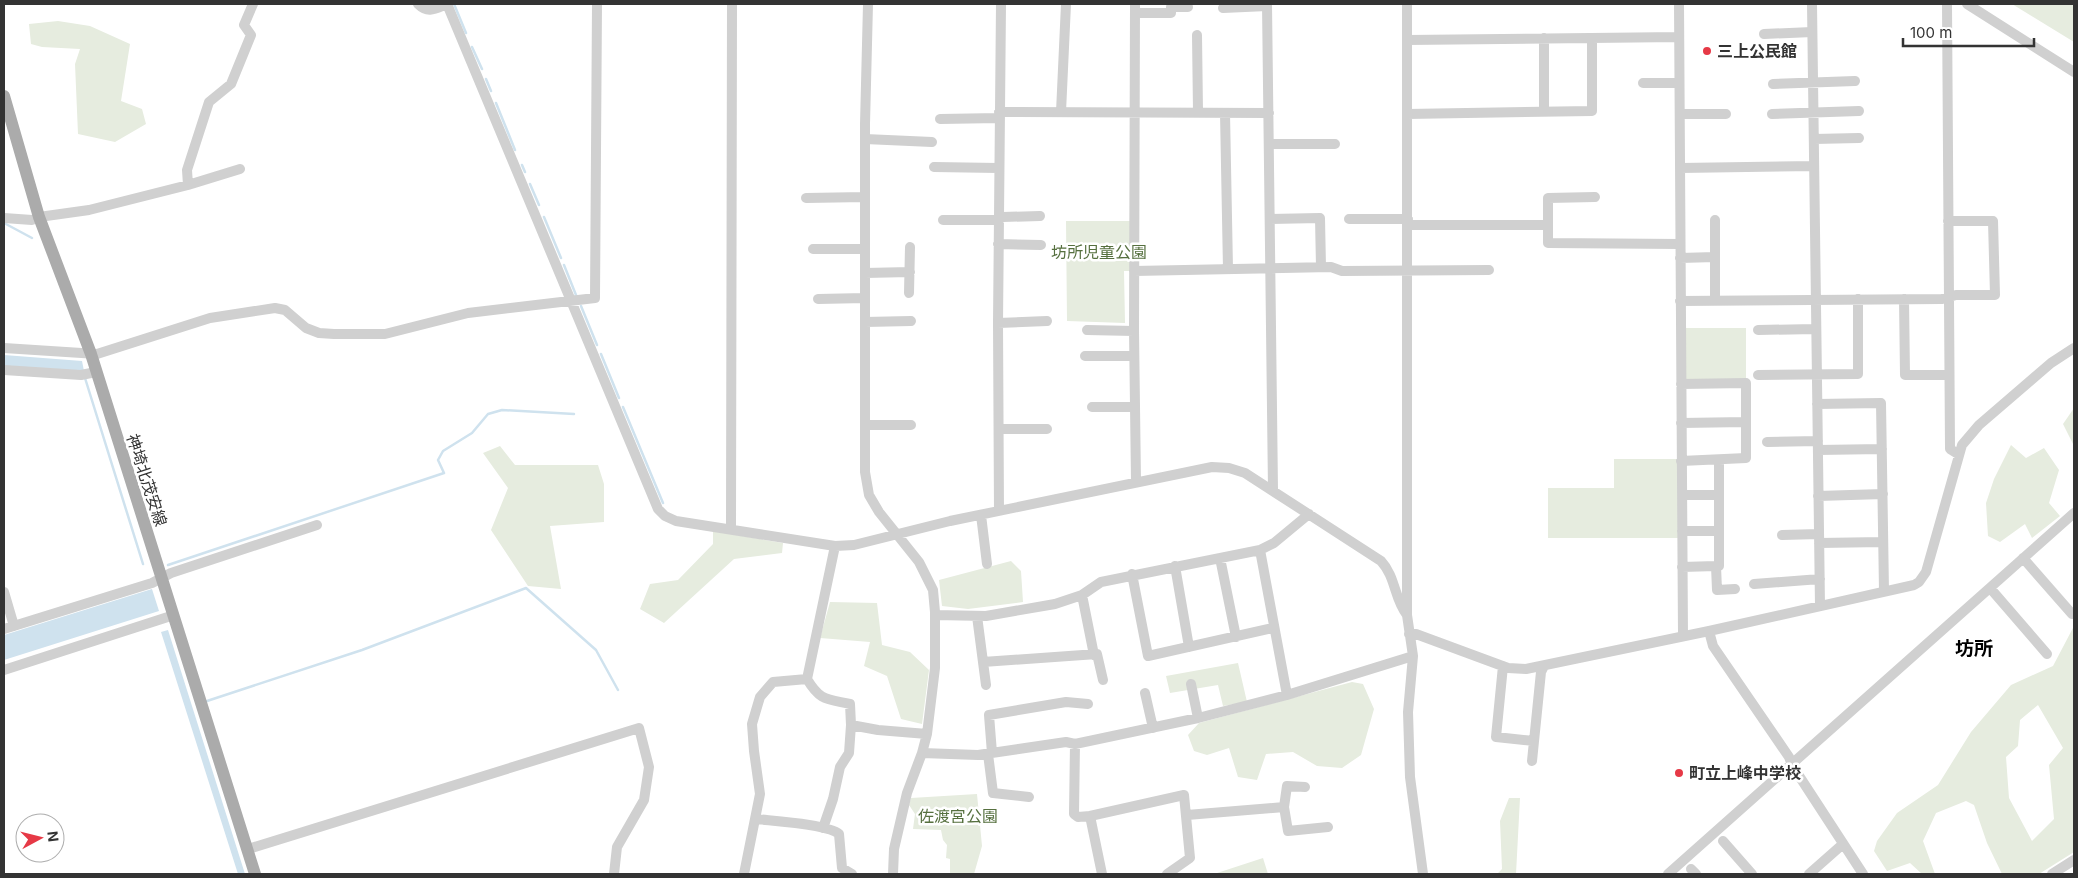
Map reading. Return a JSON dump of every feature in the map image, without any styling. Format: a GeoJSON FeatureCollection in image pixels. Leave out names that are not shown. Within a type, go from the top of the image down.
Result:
{"type":"FeatureCollection","features":[{"type":"Feature","properties":{"kind":"main road","name":"神埼北茂安線"},"geometry":{"type":"LineString","coordinates":[[4,96],[39,217],[91,354],[89,374],[162,578],[255,874]]}},
{"type":"Feature","properties":{"kind":"street"},"geometry":{"type":"LineString","coordinates":[[188,185],[187,170],[209,102],[231,84],[251,35],[244,26],[253,4]]}},
{"type":"Feature","properties":{"kind":"street"},"geometry":{"type":"LineString","coordinates":[[418,4],[427,11],[447,4],[658,510],[665,516],[676,521],[835,546],[854,545],[898,533],[1136,481],[1212,467],[1229,468],[1245,473],[1273,490],[1381,561],[1389,569],[1400,607],[1407,615]]}},
{"type":"Feature","properties":{"kind":"street"},"geometry":{"type":"LineString","coordinates":[[4,348],[97,354],[210,318],[275,308],[285,310],[306,328],[319,333],[385,334],[468,313],[595,298],[597,4]]}},
{"type":"Feature","properties":{"kind":"street"},"geometry":{"type":"LineString","coordinates":[[731,529],[732,4]]}},
{"type":"Feature","properties":{"kind":"street"},"geometry":{"type":"LineString","coordinates":[[868,4],[865,139],[865,472],[869,495],[879,512],[920,562],[933,590],[935,615],[935,668],[927,734],[907,793],[894,849],[893,874]]}},
{"type":"Feature","properties":{"kind":"street"},"geometry":{"type":"LineString","coordinates":[[999,511],[998,168],[1001,4]]}},
{"type":"Feature","properties":{"kind":"street"},"geometry":{"type":"LineString","coordinates":[[1061,112],[1066,4]]}},
{"type":"Feature","properties":{"kind":"street"},"geometry":{"type":"LineString","coordinates":[[1407,4],[1407,615],[1413,656],[1408,712],[1410,777],[1423,874]]}},
{"type":"Feature","properties":{"kind":"street"},"geometry":{"type":"LineString","coordinates":[[1679,4],[1683,636]]}},
{"type":"Feature","properties":{"kind":"street"},"geometry":{"type":"LineString","coordinates":[[1812,4],[1820,606]]}},
{"type":"Feature","properties":{"kind":"street"},"geometry":{"type":"LineString","coordinates":[[1947,4],[1950,449],[1958,454]]}},
{"type":"Feature","properties":{"kind":"street"},"geometry":{"type":"LineString","coordinates":[[1967,4],[2074,72]]}},
{"type":"Feature","properties":{"kind":"street"},"geometry":{"type":"LineString","coordinates":[[1223,8],[1267,5],[1273,490]]}},
{"type":"Feature","properties":{"kind":"street"},"geometry":{"type":"LineString","coordinates":[[1136,481],[1133,112],[1135,8],[1171,13],[1171,7],[1188,7]]}},
{"type":"Feature","properties":{"kind":"street"},"geometry":{"type":"LineString","coordinates":[[1764,34],[1812,32]]}},
{"type":"Feature","properties":{"kind":"street"},"geometry":{"type":"LineString","coordinates":[[1197,35],[1198,112]]}},
{"type":"Feature","properties":{"kind":"street"},"geometry":{"type":"LineString","coordinates":[[1407,40],[1679,37]]}},
{"type":"Feature","properties":{"kind":"street"},"geometry":{"type":"LineString","coordinates":[[1544,38],[1544,112]]}},
{"type":"Feature","properties":{"kind":"street"},"geometry":{"type":"LineString","coordinates":[[1407,114],[1592,111],[1592,38]]}},
{"type":"Feature","properties":{"kind":"street"},"geometry":{"type":"LineString","coordinates":[[1773,84],[1855,81]]}},
{"type":"Feature","properties":{"kind":"street"},"geometry":{"type":"LineString","coordinates":[[1643,83],[1679,83]]}},
{"type":"Feature","properties":{"kind":"street"},"geometry":{"type":"LineString","coordinates":[[1772,114],[1859,111]]}},
{"type":"Feature","properties":{"kind":"street"},"geometry":{"type":"LineString","coordinates":[[940,119],[1061,112],[1269,113]]}},
{"type":"Feature","properties":{"kind":"street"},"geometry":{"type":"LineString","coordinates":[[1225,112],[1228,269]]}},
{"type":"Feature","properties":{"kind":"street"},"geometry":{"type":"LineString","coordinates":[[1680,114],[1726,114]]}},
{"type":"Feature","properties":{"kind":"street"},"geometry":{"type":"LineString","coordinates":[[1814,139],[1859,138]]}},
{"type":"Feature","properties":{"kind":"street"},"geometry":{"type":"LineString","coordinates":[[865,139],[932,142]]}},
{"type":"Feature","properties":{"kind":"street"},"geometry":{"type":"LineString","coordinates":[[1269,144],[1335,144]]}},
{"type":"Feature","properties":{"kind":"street"},"geometry":{"type":"LineString","coordinates":[[1680,168],[1814,166]]}},
{"type":"Feature","properties":{"kind":"street"},"geometry":{"type":"LineString","coordinates":[[934,167],[998,168]]}},
{"type":"Feature","properties":{"kind":"street"},"geometry":{"type":"LineString","coordinates":[[4,218],[32,220],[39,217],[89,210],[188,185],[240,169]]}},
{"type":"Feature","properties":{"kind":"street"},"geometry":{"type":"LineString","coordinates":[[806,198],[865,197]]}},
{"type":"Feature","properties":{"kind":"street"},"geometry":{"type":"LineString","coordinates":[[1594,197],[1548,198],[1548,243],[1680,244]]}},
{"type":"Feature","properties":{"kind":"street"},"geometry":{"type":"LineString","coordinates":[[943,220],[998,220],[1003,216],[1040,216]]}},
{"type":"Feature","properties":{"kind":"street"},"geometry":{"type":"LineString","coordinates":[[1270,219],[1320,218],[1321,267]]}},
{"type":"Feature","properties":{"kind":"street"},"geometry":{"type":"LineString","coordinates":[[1349,219],[1548,225]]}},
{"type":"Feature","properties":{"kind":"street"},"geometry":{"type":"LineString","coordinates":[[1714,220],[1715,300]]}},
{"type":"Feature","properties":{"kind":"street"},"geometry":{"type":"LineString","coordinates":[[1680,301],[1942,299],[1956,295],[1995,295],[1993,221],[1948,221]]}},
{"type":"Feature","properties":{"kind":"street"},"geometry":{"type":"LineString","coordinates":[[998,244],[1041,245]]}},
{"type":"Feature","properties":{"kind":"street"},"geometry":{"type":"LineString","coordinates":[[909,293],[910,247]]}},
{"type":"Feature","properties":{"kind":"street"},"geometry":{"type":"LineString","coordinates":[[813,249],[865,249]]}},
{"type":"Feature","properties":{"kind":"street"},"geometry":{"type":"LineString","coordinates":[[1680,258],[1715,257]]}},
{"type":"Feature","properties":{"kind":"street"},"geometry":{"type":"LineString","coordinates":[[1134,270],[1321,267],[1331,267],[1342,271],[1489,270]]}},
{"type":"Feature","properties":{"kind":"street"},"geometry":{"type":"LineString","coordinates":[[865,273],[910,272]]}},
{"type":"Feature","properties":{"kind":"street"},"geometry":{"type":"LineString","coordinates":[[818,299],[865,298]]}},
{"type":"Feature","properties":{"kind":"street"},"geometry":{"type":"LineString","coordinates":[[1758,375],[1858,374],[1858,299]]}},
{"type":"Feature","properties":{"kind":"street"},"geometry":{"type":"LineString","coordinates":[[1904,299],[1905,375],[1949,375]]}},
{"type":"Feature","properties":{"kind":"street"},"geometry":{"type":"LineString","coordinates":[[865,322],[912,321]]}},
{"type":"Feature","properties":{"kind":"street"},"geometry":{"type":"LineString","coordinates":[[998,323],[1047,322]]}},
{"type":"Feature","properties":{"kind":"street"},"geometry":{"type":"LineString","coordinates":[[1758,330],[1816,329]]}},
{"type":"Feature","properties":{"kind":"street"},"geometry":{"type":"LineString","coordinates":[[1087,330],[1134,331]]}},
{"type":"Feature","properties":{"kind":"street"},"geometry":{"type":"LineString","coordinates":[[1409,634],[1416,634],[1517,670],[1709,631],[1914,585],[1919,582],[1926,572],[1958,454],[1969,435],[2051,363],[2074,348]]}},
{"type":"Feature","properties":{"kind":"street"},"geometry":{"type":"LineString","coordinates":[[1085,356],[1134,356]]}},
{"type":"Feature","properties":{"kind":"street"},"geometry":{"type":"LineString","coordinates":[[4,370],[89,374]]}},
{"type":"Feature","properties":{"kind":"street"},"geometry":{"type":"LineString","coordinates":[[1681,384],[1746,383],[1746,458],[1682,461]]}},
{"type":"Feature","properties":{"kind":"street"},"geometry":{"type":"LineString","coordinates":[[1817,404],[1881,403],[1884,591]]}},
{"type":"Feature","properties":{"kind":"street"},"geometry":{"type":"LineString","coordinates":[[1092,407],[1135,406]]}},
{"type":"Feature","properties":{"kind":"street"},"geometry":{"type":"LineString","coordinates":[[1681,423],[1746,422]]}},
{"type":"Feature","properties":{"kind":"street"},"geometry":{"type":"LineString","coordinates":[[865,425],[911,425]]}},
{"type":"Feature","properties":{"kind":"street"},"geometry":{"type":"LineString","coordinates":[[999,428],[1047,429]]}},
{"type":"Feature","properties":{"kind":"street"},"geometry":{"type":"LineString","coordinates":[[1768,442],[1882,449]]}},
{"type":"Feature","properties":{"kind":"street"},"geometry":{"type":"LineString","coordinates":[[1682,567],[1719,566],[1719,460]]}},
{"type":"Feature","properties":{"kind":"street"},"geometry":{"type":"LineString","coordinates":[[1682,495],[1719,494]]}},
{"type":"Feature","properties":{"kind":"street"},"geometry":{"type":"LineString","coordinates":[[1818,496],[1882,494]]}},
{"type":"Feature","properties":{"kind":"street"},"geometry":{"type":"LineString","coordinates":[[1668,874],[2074,513]]}},
{"type":"Feature","properties":{"kind":"street"},"geometry":{"type":"LineString","coordinates":[[935,615],[977,616],[1055,604],[1082,595],[1101,582],[1132,574],[1260,550],[1274,544],[1309,514]]}},
{"type":"Feature","properties":{"kind":"street"},"geometry":{"type":"LineString","coordinates":[[981,515],[987,564]]}},
{"type":"Feature","properties":{"kind":"street"},"geometry":{"type":"LineString","coordinates":[[4,629],[152,583],[171,573],[316,525]]}},
{"type":"Feature","properties":{"kind":"street"},"geometry":{"type":"LineString","coordinates":[[1682,531],[1719,531]]}},
{"type":"Feature","properties":{"kind":"street"},"geometry":{"type":"LineString","coordinates":[[1782,535],[1883,542]]}},
{"type":"Feature","properties":{"kind":"street"},"geometry":{"type":"LineString","coordinates":[[823,828],[833,799],[840,767],[849,754],[851,725],[850,704],[825,698],[815,693],[806,679],[824,606],[835,546]]}},
{"type":"Feature","properties":{"kind":"street"},"geometry":{"type":"LineString","coordinates":[[1260,550],[1287,695]]}},
{"type":"Feature","properties":{"kind":"street"},"geometry":{"type":"LineString","coordinates":[[1220,558],[1236,636]]}},
{"type":"Feature","properties":{"kind":"street"},"geometry":{"type":"LineString","coordinates":[[2023,558],[2072,614]]}},
{"type":"Feature","properties":{"kind":"street"},"geometry":{"type":"LineString","coordinates":[[1175,566],[1190,647]]}},
{"type":"Feature","properties":{"kind":"street"},"geometry":{"type":"LineString","coordinates":[[1716,566],[1717,590],[1736,589]]}},
{"type":"Feature","properties":{"kind":"street"},"geometry":{"type":"LineString","coordinates":[[1132,574],[1148,656],[1273,628]]}},
{"type":"Feature","properties":{"kind":"street"},"geometry":{"type":"LineString","coordinates":[[1754,584],[1820,579]]}},
{"type":"Feature","properties":{"kind":"street"},"geometry":{"type":"LineString","coordinates":[[1990,588],[2047,654]]}},
{"type":"Feature","properties":{"kind":"street"},"geometry":{"type":"LineString","coordinates":[[4,592],[14,626]]}},
{"type":"Feature","properties":{"kind":"street"},"geometry":{"type":"LineString","coordinates":[[1082,595],[1094,654],[1097,654],[1103,680]]}},
{"type":"Feature","properties":{"kind":"street"},"geometry":{"type":"LineString","coordinates":[[4,670],[174,615]]}},
{"type":"Feature","properties":{"kind":"street"},"geometry":{"type":"LineString","coordinates":[[977,616],[986,685]]}},
{"type":"Feature","properties":{"kind":"street"},"geometry":{"type":"LineString","coordinates":[[1709,631],[1713,646],[1789,757],[1792,765],[1863,874]]}},
{"type":"Feature","properties":{"kind":"street"},"geometry":{"type":"LineString","coordinates":[[983,662],[1094,654]]}},
{"type":"Feature","properties":{"kind":"street"},"geometry":{"type":"LineString","coordinates":[[922,752],[978,756],[1066,742],[1075,744],[1198,718],[1287,695],[1413,656]]}},
{"type":"Feature","properties":{"kind":"street"},"geometry":{"type":"LineString","coordinates":[[1503,666],[1496,737],[1534,740]]}},
{"type":"Feature","properties":{"kind":"street"},"geometry":{"type":"LineString","coordinates":[[1532,761],[1541,672],[1544,666]]}},
{"type":"Feature","properties":{"kind":"street"},"geometry":{"type":"LineString","coordinates":[[744,874],[760,794],[752,724],[760,697],[773,682],[806,679]]}},
{"type":"Feature","properties":{"kind":"street"},"geometry":{"type":"LineString","coordinates":[[1191,684],[1198,718]]}},
{"type":"Feature","properties":{"kind":"street"},"geometry":{"type":"LineString","coordinates":[[1145,693],[1153,728]]}},
{"type":"Feature","properties":{"kind":"street"},"geometry":{"type":"LineString","coordinates":[[1029,797],[993,793],[989,715],[1066,702],[1088,704]]}},
{"type":"Feature","properties":{"kind":"street"},"geometry":{"type":"LineString","coordinates":[[851,725],[878,730],[927,734]]}},
{"type":"Feature","properties":{"kind":"street"},"geometry":{"type":"LineString","coordinates":[[248,849],[639,728],[648,767],[644,800],[618,847],[614,874]]}},
{"type":"Feature","properties":{"kind":"street"},"geometry":{"type":"LineString","coordinates":[[1075,744],[1074,814],[1078,817],[1184,795],[1190,858],[1167,874]]}},
{"type":"Feature","properties":{"kind":"street"},"geometry":{"type":"LineString","coordinates":[[1305,788],[1286,786],[1284,807],[1288,831],[1328,826]]}},
{"type":"Feature","properties":{"kind":"street"},"geometry":{"type":"LineString","coordinates":[[1187,816],[1284,807]]}},
{"type":"Feature","properties":{"kind":"street"},"geometry":{"type":"LineString","coordinates":[[1090,816],[1102,874]]}},
{"type":"Feature","properties":{"kind":"street"},"geometry":{"type":"LineString","coordinates":[[756,819],[836,831],[839,834],[842,868],[852,874]]}},
{"type":"Feature","properties":{"kind":"street"},"geometry":{"type":"LineString","coordinates":[[1723,841],[1752,874]]}},
{"type":"Feature","properties":{"kind":"street"},"geometry":{"type":"LineString","coordinates":[[1808,874],[1843,844]]}},
{"type":"Feature","properties":{"kind":"street"},"geometry":{"type":"LineString","coordinates":[[2052,874],[2074,860]]}},
{"type":"Feature","properties":{"kind":"green space"},"geometry":{"type":"Polygon","coordinates":[[[2012,4],[2074,4],[2074,42],[2012,4]]]}},
{"type":"Feature","properties":{"kind":"green space"},"geometry":{"type":"Polygon","coordinates":[[[58,21],[90,26],[130,44],[121,101],[142,109],[146,124],[115,142],[78,134],[75,64],[80,49],[42,47],[31,44],[29,24],[58,21]]]}},
{"type":"Feature","properties":{"kind":"green space","name":"坊所児童公園"},"geometry":{"type":"Polygon","coordinates":[[[1066,221],[1130,221],[1130,271],[1124,271],[1125,323],[1067,321],[1066,221]]]}},
{"type":"Feature","properties":{"kind":"green space"},"geometry":{"type":"Polygon","coordinates":[[[1684,328],[1746,328],[1746,381],[1684,381],[1684,328]]]}},
{"type":"Feature","properties":{"kind":"green space"},"geometry":{"type":"Polygon","coordinates":[[[2074,408],[2074,446],[2063,424],[2074,408]]]}},
{"type":"Feature","properties":{"kind":"green space"},"geometry":{"type":"Polygon","coordinates":[[[2011,445],[2026,458],[2044,448],[2059,470],[2049,503],[2060,516],[2032,538],[2025,524],[2000,542],[1988,536],[1986,503],[1994,479],[2011,445]]]}},
{"type":"Feature","properties":{"kind":"green space"},"geometry":{"type":"Polygon","coordinates":[[[500,446],[515,465],[598,465],[604,484],[604,522],[550,526],[561,589],[528,586],[491,530],[508,488],[483,453],[500,446]]]}},
{"type":"Feature","properties":{"kind":"green space"},"geometry":{"type":"Polygon","coordinates":[[[1614,459],[1678,459],[1678,538],[1548,538],[1548,488],[1614,488],[1614,459]]]}},
{"type":"Feature","properties":{"kind":"green space"},"geometry":{"type":"Polygon","coordinates":[[[713,531],[783,543],[782,553],[734,559],[664,623],[640,609],[650,584],[678,580],[713,544],[713,531]]]}},
{"type":"Feature","properties":{"kind":"green space"},"geometry":{"type":"Polygon","coordinates":[[[1011,561],[1021,571],[1023,602],[968,609],[942,606],[939,580],[1011,561]]]}},
{"type":"Feature","properties":{"kind":"green space"},"geometry":{"type":"Polygon","coordinates":[[[830,602],[877,603],[882,645],[910,652],[929,670],[922,724],[901,719],[887,676],[864,666],[870,642],[820,638],[830,602]]]}},
{"type":"Feature","properties":{"kind":"green space"},"geometry":{"type":"Polygon","coordinates":[[[2074,626],[2074,852],[2039,874],[2002,874],[1987,843],[1974,805],[1966,801],[1936,813],[1923,841],[1935,874],[1922,874],[1910,863],[1887,871],[1874,851],[1877,841],[1897,813],[1938,785],[1971,732],[2011,685],[2053,666],[2074,626]],[[2038,705],[2020,720],[2018,746],[2006,757],[2009,798],[2032,841],[2054,819],[2049,765],[2063,748],[2038,705]]]}},
{"type":"Feature","properties":{"kind":"green space"},"geometry":{"type":"Polygon","coordinates":[[[1238,663],[1247,702],[1223,706],[1218,685],[1170,693],[1166,676],[1238,663]]]}},
{"type":"Feature","properties":{"kind":"green space"},"geometry":{"type":"Polygon","coordinates":[[[1352,682],[1363,684],[1374,709],[1361,755],[1342,768],[1317,766],[1293,752],[1266,754],[1257,780],[1238,777],[1229,748],[1207,755],[1194,751],[1188,735],[1199,723],[1352,682]]]}},
{"type":"Feature","properties":{"kind":"green space","name":"佐渡宮公園"},"geometry":{"type":"Polygon","coordinates":[[[977,794],[982,846],[974,874],[950,874],[950,859],[946,858],[947,845],[943,840],[941,830],[913,829],[915,814],[909,805],[911,798],[977,794]]]}},
{"type":"Feature","properties":{"kind":"green space"},"geometry":{"type":"Polygon","coordinates":[[[1509,798],[1520,798],[1516,874],[1497,874],[1502,869],[1500,821],[1509,798]]]}},
{"type":"Feature","properties":{"kind":"green space"},"geometry":{"type":"Polygon","coordinates":[[[1263,858],[1268,874],[1214,874],[1263,858]]]}},
{"type":"Feature","properties":{"kind":"water"},"geometry":{"type":"Polygon","coordinates":[[[4,355],[82,361],[84,371],[4,366],[4,355]]]}},
{"type":"Feature","properties":{"kind":"water"},"geometry":{"type":"Polygon","coordinates":[[[152,589],[159,611],[4,660],[4,635],[152,589]]]}},
{"type":"Feature","properties":{"kind":"water"},"geometry":{"type":"Polygon","coordinates":[[[168,630],[245,874],[238,874],[161,632],[168,630]]]}},
{"type":"Feature","properties":{"kind":"waterway"},"geometry":{"type":"LineString","coordinates":[[454,4],[466,33]]}},
{"type":"Feature","properties":{"kind":"waterway"},"geometry":{"type":"LineString","coordinates":[[472,47],[482,69]]}},
{"type":"Feature","properties":{"kind":"waterway"},"geometry":{"type":"LineString","coordinates":[[486,79],[491,91]]}},
{"type":"Feature","properties":{"kind":"waterway"},"geometry":{"type":"LineString","coordinates":[[496,103],[515,150]]}},
{"type":"Feature","properties":{"kind":"waterway"},"geometry":{"type":"LineString","coordinates":[[522,165],[525,172]]}},
{"type":"Feature","properties":{"kind":"waterway"},"geometry":{"type":"LineString","coordinates":[[530,184],[539,205]]}},
{"type":"Feature","properties":{"kind":"waterway"},"geometry":{"type":"LineString","coordinates":[[544,217],[561,258]]}},
{"type":"Feature","properties":{"kind":"waterway"},"geometry":{"type":"LineString","coordinates":[[4,223],[32,238]]}},
{"type":"Feature","properties":{"kind":"waterway"},"geometry":{"type":"LineString","coordinates":[[564,265],[576,295]]}},
{"type":"Feature","properties":{"kind":"waterway"},"geometry":{"type":"LineString","coordinates":[[581,306],[597,345]]}},
{"type":"Feature","properties":{"kind":"waterway"},"geometry":{"type":"LineString","coordinates":[[601,354],[619,398]]}},
{"type":"Feature","properties":{"kind":"waterway"},"geometry":{"type":"LineString","coordinates":[[85,378],[143,564]]}},
{"type":"Feature","properties":{"kind":"waterway"},"geometry":{"type":"LineString","coordinates":[[623,407],[663,503]]}},
{"type":"Feature","properties":{"kind":"waterway"},"geometry":{"type":"LineString","coordinates":[[168,565],[444,473],[438,460],[443,451],[472,433],[488,414],[502,410],[574,414]]}},
{"type":"Feature","properties":{"kind":"waterway"},"geometry":{"type":"LineString","coordinates":[[207,701],[362,650],[526,588],[596,650],[618,690]]}},
{"type":"Feature","properties":{"kind":"place","name":"三上公民館"},"geometry":{"type":"Point","coordinates":[1707,51]}},
{"type":"Feature","properties":{"kind":"place","name":"町立上峰中学校"},"geometry":{"type":"Point","coordinates":[1679,773]}},
{"type":"Feature","properties":{"kind":"district","name":"坊所"},"geometry":{"type":"Point","coordinates":[1974,648]}}]}
